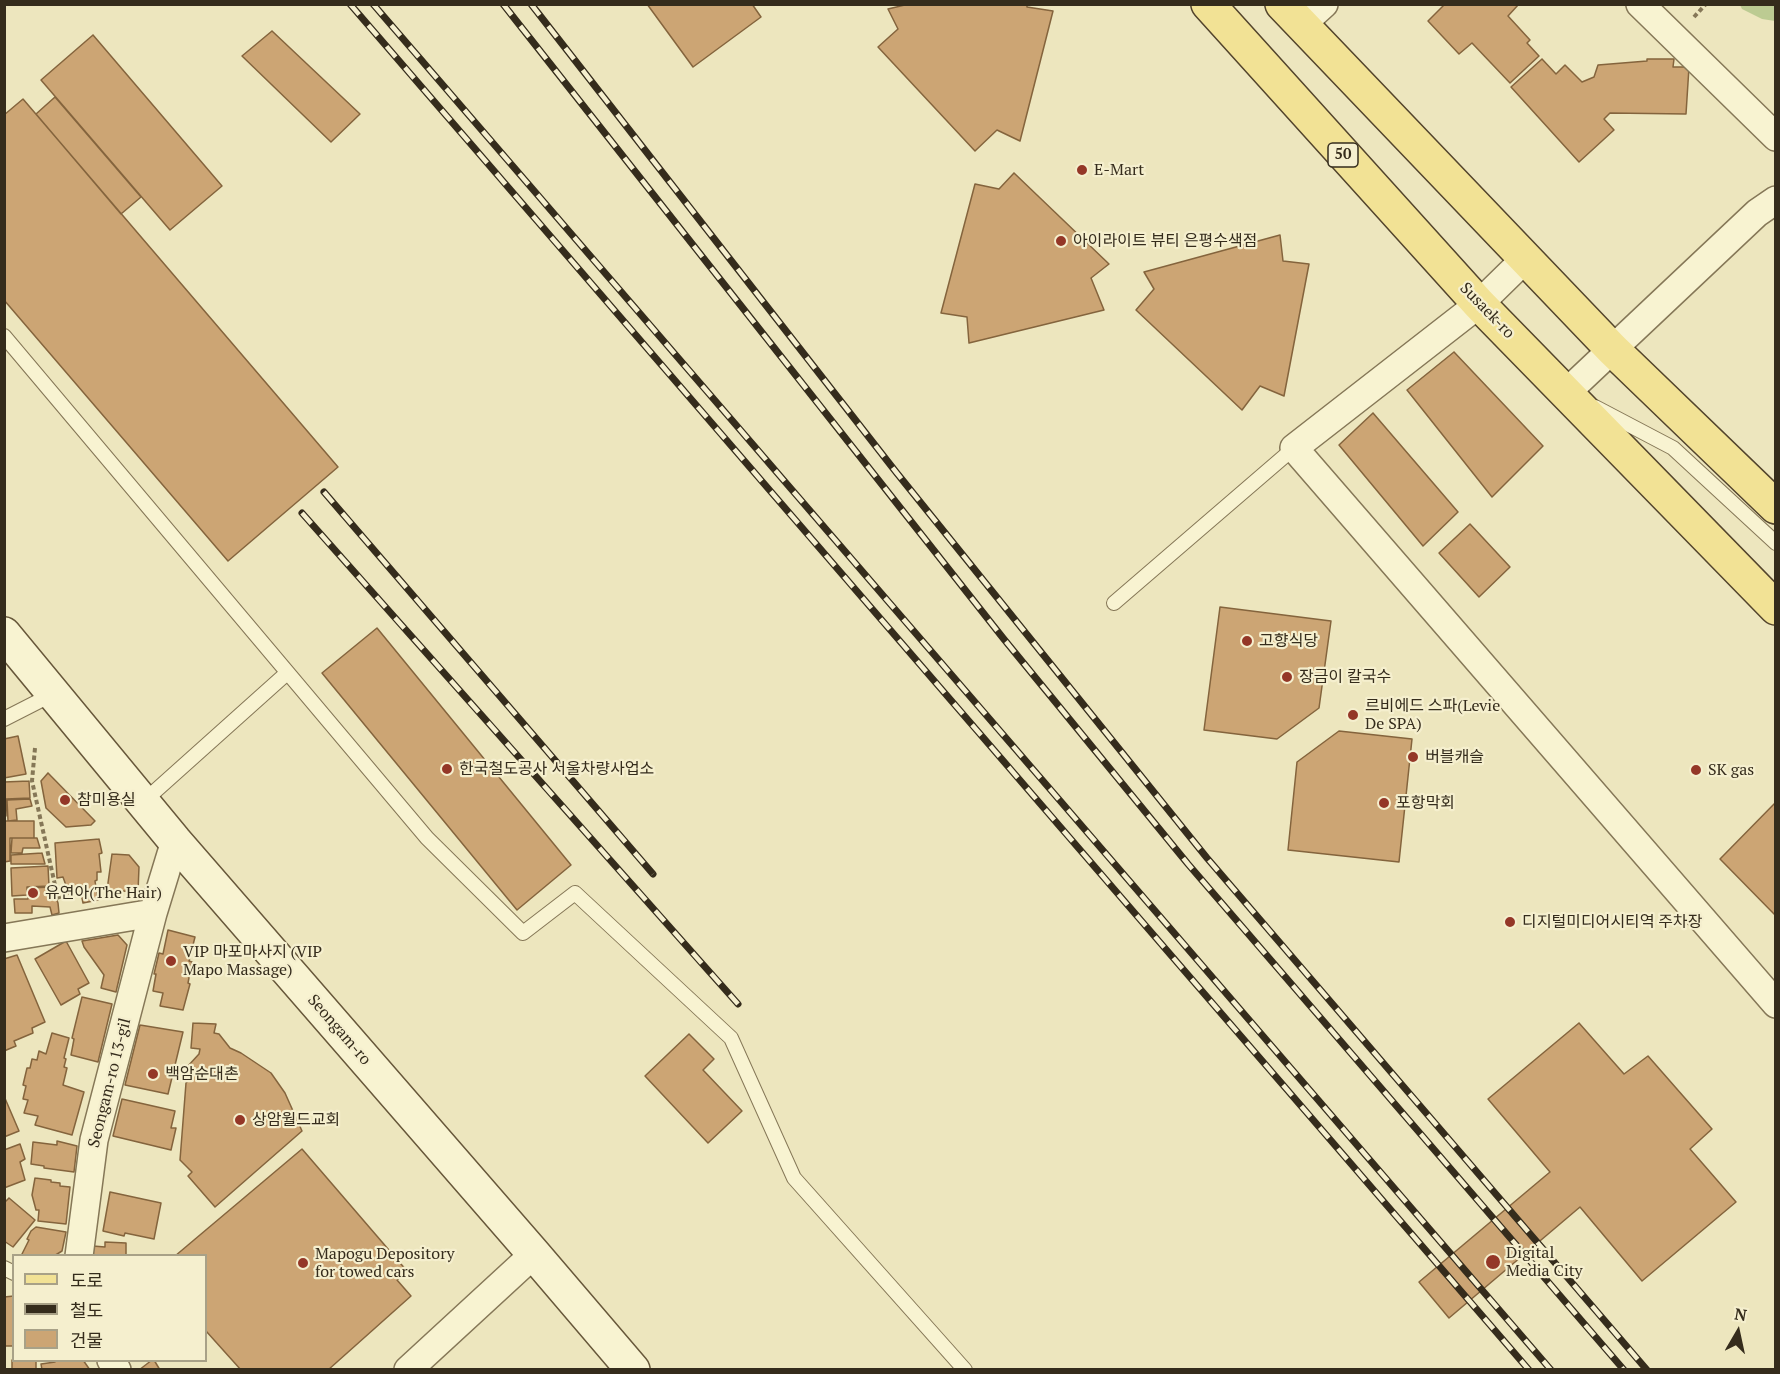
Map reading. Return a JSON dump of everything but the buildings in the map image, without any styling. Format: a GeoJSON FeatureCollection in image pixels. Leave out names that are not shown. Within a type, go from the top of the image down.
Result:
{"type":"FeatureCollection","features":[{"type":"Feature","properties":{"kind":"main road","name":"Susaek-ro"},"geometry":{"type":"LineString","coordinates":[[1208,4],[1479,304],[1776,608]]}},
{"type":"Feature","properties":{"kind":"main road"},"geometry":{"type":"LineString","coordinates":[[1302,11],[1524,260],[1612,349],[1776,507]]}},
{"type":"Feature","properties":{"kind":"main road","name":"Seongam-ro"},"geometry":{"type":"LineString","coordinates":[[4,634],[175,842],[633,1370]]}},
{"type":"Feature","properties":{"kind":"street"},"geometry":{"type":"LineString","coordinates":[[1640,4],[1776,136]]}},
{"type":"Feature","properties":{"kind":"street"},"geometry":{"type":"LineString","coordinates":[[1567,392],[1756,213],[1776,200]]}},
{"type":"Feature","properties":{"kind":"street"},"geometry":{"type":"LineString","coordinates":[[1524,260],[1479,304],[1294,448],[1776,1004]]}},
{"type":"Feature","properties":{"kind":"street","name":"Seongam-ro 13-gil"},"geometry":{"type":"LineString","coordinates":[[79,1254],[94,1140],[153,913],[175,842]]}},
{"type":"Feature","properties":{"kind":"street"},"geometry":{"type":"LineString","coordinates":[[4,938],[153,913]]}},
{"type":"Feature","properties":{"kind":"street"},"geometry":{"type":"LineString","coordinates":[[408,1370],[534,1254]]}},
{"type":"Feature","properties":{"kind":"lane"},"geometry":{"type":"LineString","coordinates":[[4,336],[427,838],[523,933],[575,894],[731,1038],[794,1178],[965,1370]]}},
{"type":"Feature","properties":{"kind":"lane"},"geometry":{"type":"LineString","coordinates":[[1567,392],[1673,448],[1776,543]]}},
{"type":"Feature","properties":{"kind":"lane"},"geometry":{"type":"LineString","coordinates":[[1114,603],[1294,448]]}},
{"type":"Feature","properties":{"kind":"lane"},"geometry":{"type":"LineString","coordinates":[[143,802],[287,673]]}},
{"type":"Feature","properties":{"kind":"lane"},"geometry":{"type":"LineString","coordinates":[[4,719],[53,694]]}},
{"type":"Feature","properties":{"kind":"path"},"geometry":{"type":"LineString","coordinates":[[35,748],[32,781],[54,885],[69,927]]}},
{"type":"Feature","properties":{"kind":"green space"},"geometry":{"type":"Polygon","coordinates":[[[1740,5],[1775,5],[1775,21],[1762,19],[1742,9],[1740,5]]]}},
{"type":"Feature","properties":{"kind":"railway"},"geometry":{"type":"LineString","coordinates":[[350,4],[1529,1370]]}},
{"type":"Feature","properties":{"kind":"railway"},"geometry":{"type":"LineString","coordinates":[[373,4],[1551,1370]]}},
{"type":"Feature","properties":{"kind":"railway"},"geometry":{"type":"LineString","coordinates":[[503,4],[1003,638],[1188,864],[1624,1370]]}},
{"type":"Feature","properties":{"kind":"railway"},"geometry":{"type":"LineString","coordinates":[[531,4],[896,472],[1207,858],[1647,1370]]}},
{"type":"Feature","properties":{"kind":"railway"},"geometry":{"type":"LineString","coordinates":[[324,492],[653,874]]}},
{"type":"Feature","properties":{"kind":"railway"},"geometry":{"type":"LineString","coordinates":[[302,513],[738,1004]]}},
{"type":"Feature","properties":{"kind":"place","name":"E-Mart"},"geometry":{"type":"Point","coordinates":[1082,170]}},
{"type":"Feature","properties":{"kind":"place","name":"아이라이트 뷰티 은평수색점"},"geometry":{"type":"Point","coordinates":[1061,241]}},
{"type":"Feature","properties":{"kind":"place","name":"고향식당"},"geometry":{"type":"Point","coordinates":[1247,641]}},
{"type":"Feature","properties":{"kind":"place","name":"장금이 칼국수"},"geometry":{"type":"Point","coordinates":[1287,677]}},
{"type":"Feature","properties":{"kind":"place","name":"르비에드 스파(Levie De SPA)"},"geometry":{"type":"Point","coordinates":[1353,715]}},
{"type":"Feature","properties":{"kind":"place","name":"버블캐슬"},"geometry":{"type":"Point","coordinates":[1413,757]}},
{"type":"Feature","properties":{"kind":"place","name":"한국철도공사 서울차량사업소"},"geometry":{"type":"Point","coordinates":[447,769]}},
{"type":"Feature","properties":{"kind":"place","name":"SK gas"},"geometry":{"type":"Point","coordinates":[1696,770]}},
{"type":"Feature","properties":{"kind":"place","name":"참미용실"},"geometry":{"type":"Point","coordinates":[65,800]}},
{"type":"Feature","properties":{"kind":"place","name":"포항막회"},"geometry":{"type":"Point","coordinates":[1384,803]}},
{"type":"Feature","properties":{"kind":"place","name":"유연아(The Hair)"},"geometry":{"type":"Point","coordinates":[33,893]}},
{"type":"Feature","properties":{"kind":"place","name":"디지털미디어시티역 주차장"},"geometry":{"type":"Point","coordinates":[1510,922]}},
{"type":"Feature","properties":{"kind":"place","name":"VIP 마포마사지 (VIP Mapo Massage)"},"geometry":{"type":"Point","coordinates":[171,961]}},
{"type":"Feature","properties":{"kind":"place","name":"백암순대촌"},"geometry":{"type":"Point","coordinates":[153,1074]}},
{"type":"Feature","properties":{"kind":"place","name":"상암월드교회"},"geometry":{"type":"Point","coordinates":[240,1120]}},
{"type":"Feature","properties":{"kind":"place","name":"Digital Media City"},"geometry":{"type":"Point","coordinates":[1493,1262]}},
{"type":"Feature","properties":{"kind":"place","name":"Mapogu Depository for towed cars"},"geometry":{"type":"Point","coordinates":[303,1263]}}]}
